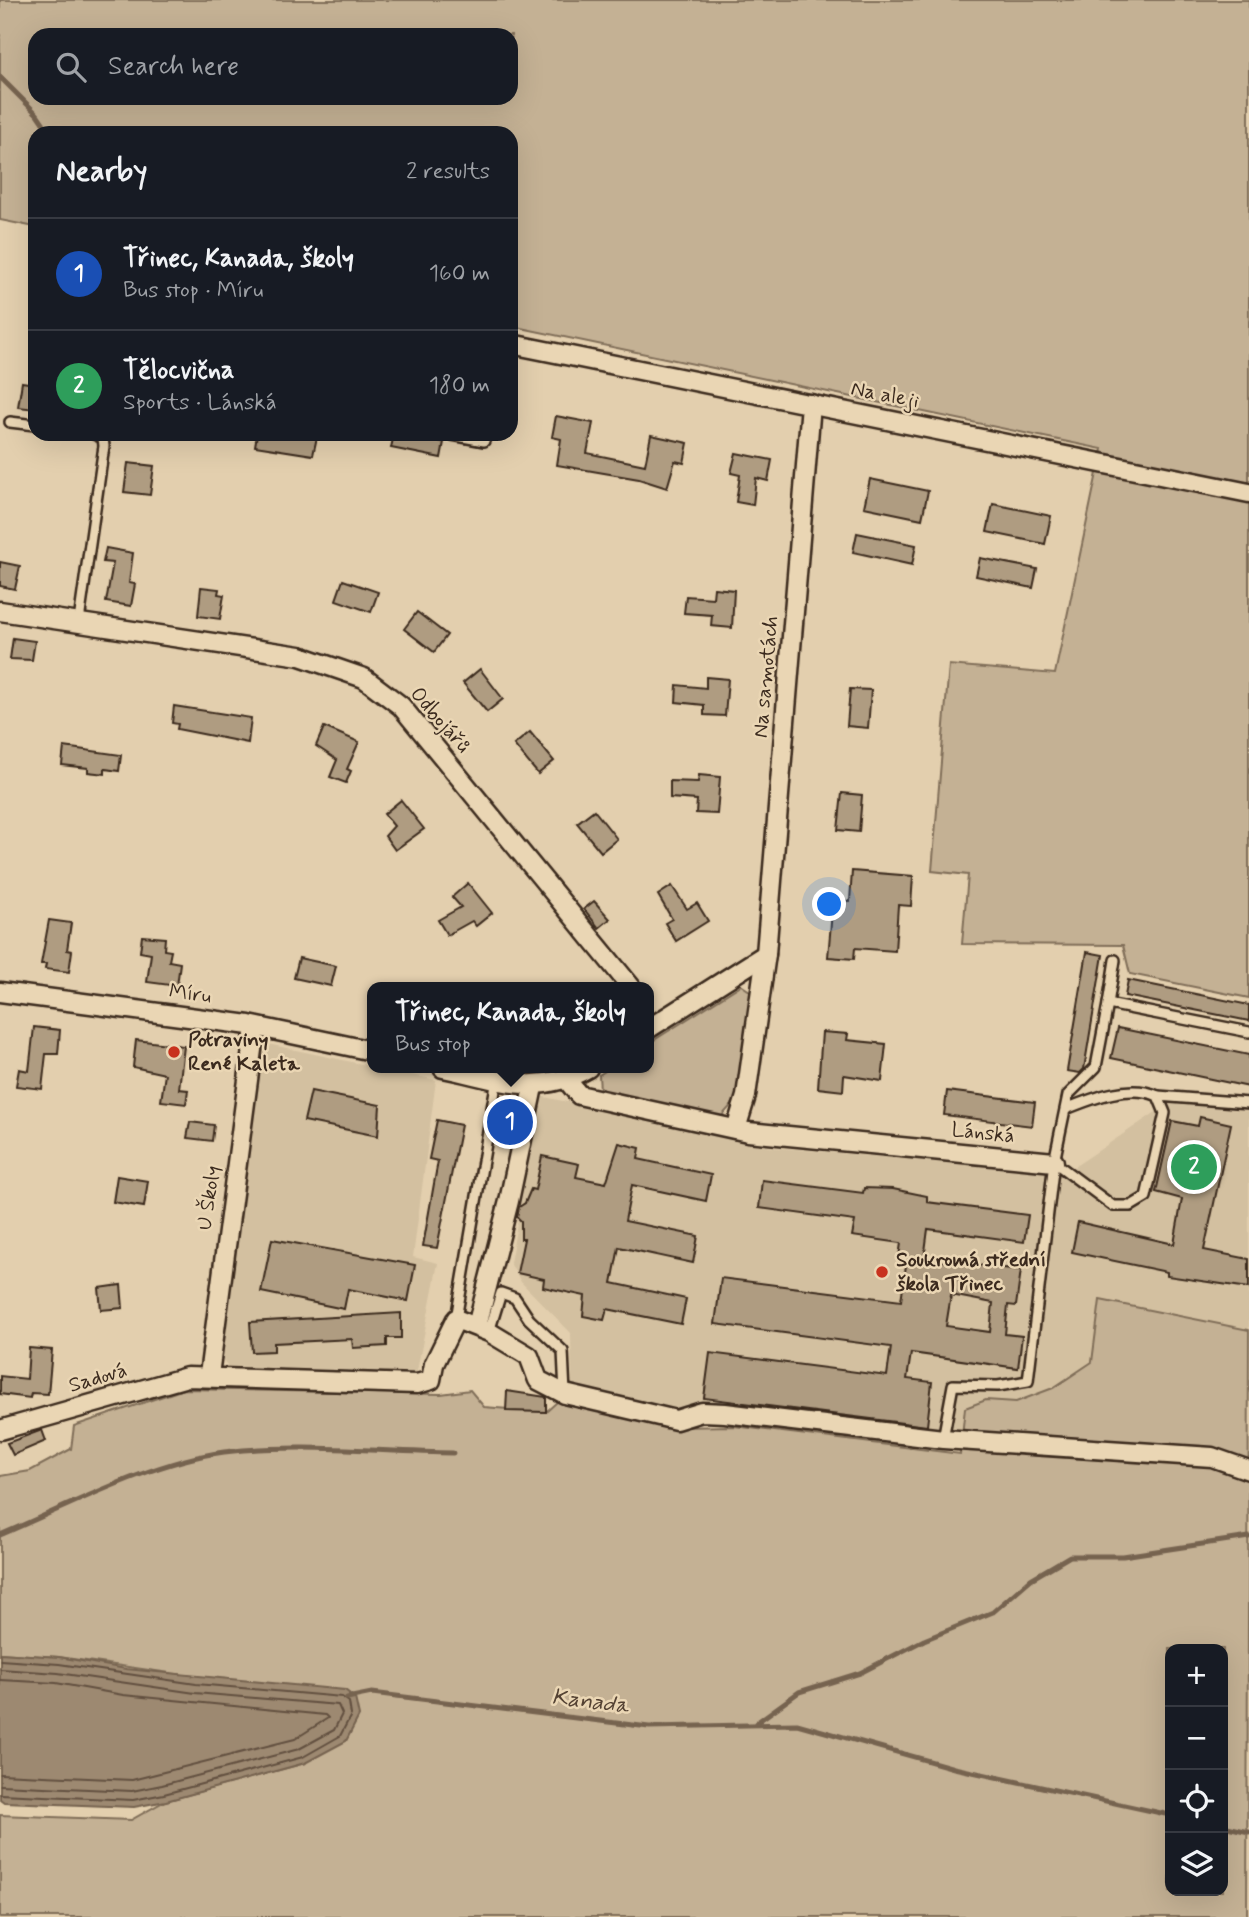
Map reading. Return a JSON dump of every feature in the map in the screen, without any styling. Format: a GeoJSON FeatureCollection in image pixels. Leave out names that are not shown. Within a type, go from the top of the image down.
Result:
{"type":"FeatureCollection","features":[{"type":"Feature","properties":{"kind":"street","name":"Na aleji"},"geometry":{"type":"LineString","coordinates":[[518,345],[1249,493]]}},
{"type":"Feature","properties":{"kind":"street","name":"Na samotách"},"geometry":{"type":"LineString","coordinates":[[736,1129],[746,1096],[766,954],[811,404]]}},
{"type":"Feature","properties":{"kind":"street","name":"Odbojářů"},"geometry":{"type":"LineString","coordinates":[[0,611],[300,656],[364,678],[401,706],[627,982]]}},
{"type":"Feature","properties":{"kind":"street"},"geometry":{"type":"LineString","coordinates":[[654,1019],[766,954]]}},
{"type":"Feature","properties":{"kind":"street","name":"Míru"},"geometry":{"type":"LineString","coordinates":[[0,992],[255,1027],[367,1050]]}},
{"type":"Feature","properties":{"kind":"street","name":"U Školy"},"geometry":{"type":"LineString","coordinates":[[209,1376],[255,1027]]}},
{"type":"Feature","properties":{"kind":"street"},"geometry":{"type":"LineString","coordinates":[[468,1073],[533,1087],[567,1080],[579,1073]]}},
{"type":"Feature","properties":{"kind":"street","name":"Lánská"},"geometry":{"type":"LineString","coordinates":[[567,1080],[579,1095],[736,1129],[1054,1163]]}},
{"type":"Feature","properties":{"kind":"street"},"geometry":{"type":"LineString","coordinates":[[483,1329],[533,1087]]}},
{"type":"Feature","properties":{"kind":"street"},"geometry":{"type":"LineString","coordinates":[[456,1319],[483,1329],[529,1356],[538,1380],[565,1394],[676,1420],[702,1412],[725,1413],[943,1439],[1212,1457],[1249,1470]]}},
{"type":"Feature","properties":{"kind":"street","name":"Sadová"},"geometry":{"type":"LineString","coordinates":[[0,1430],[187,1377],[417,1384],[431,1380],[434,1364],[456,1319]]}},
{"type":"Feature","properties":{"kind":"lane"},"geometry":{"type":"LineString","coordinates":[[10,422],[28,424]]}},
{"type":"Feature","properties":{"kind":"lane"},"geometry":{"type":"LineString","coordinates":[[79,621],[103,441]]}},
{"type":"Feature","properties":{"kind":"lane"},"geometry":{"type":"LineString","coordinates":[[943,1439],[953,1385],[998,1386],[1028,1381],[1054,1163],[1068,1095],[1096,1067],[1115,960]]}},
{"type":"Feature","properties":{"kind":"lane"},"geometry":{"type":"LineString","coordinates":[[1108,1004],[1249,1032]]}},
{"type":"Feature","properties":{"kind":"lane"},"geometry":{"type":"LineString","coordinates":[[456,1319],[497,1079]]}},
{"type":"Feature","properties":{"kind":"lane"},"geometry":{"type":"LineString","coordinates":[[1066,1109],[1094,1097],[1144,1090],[1158,1096],[1249,1103]]}},
{"type":"Feature","properties":{"kind":"lane"},"geometry":{"type":"LineString","coordinates":[[1054,1163],[1113,1206],[1131,1206],[1146,1196],[1165,1114],[1158,1096]]}},
{"type":"Feature","properties":{"kind":"lane"},"geometry":{"type":"LineString","coordinates":[[483,1329],[501,1293],[515,1298],[529,1319],[563,1351],[565,1394]]}},
{"type":"Feature","properties":{"kind":"shaded area"},"geometry":{"type":"Polygon","coordinates":[[[0,0],[1249,0],[1249,998],[1130,974],[1123,945],[962,944],[968,875],[932,871],[949,665],[1055,674],[1102,449],[518,327],[518,126],[28,126],[28,226],[0,220],[0,0]]]}},
{"type":"Feature","properties":{"kind":"shaded area"},"geometry":{"type":"Polygon","coordinates":[[[741,985],[757,996],[741,1094],[721,1117],[600,1090],[599,1075],[602,1073],[654,1073],[654,1040],[741,985]]]}},
{"type":"Feature","properties":{"kind":"shaded area"},"geometry":{"type":"Polygon","coordinates":[[[263,1043],[367,1065],[367,1073],[403,1073],[436,1080],[413,1257],[438,1263],[416,1376],[229,1368],[218,1353],[256,1047],[263,1043]]]}},
{"type":"Feature","properties":{"kind":"shaded area","name":"Soukromá střední škola Třinec"},"geometry":{"type":"Polygon","coordinates":[[[540,1096],[770,1147],[1065,1173],[1174,1100],[1249,1111],[1249,1330],[1100,1300],[1092,1362],[1053,1388],[1016,1402],[986,1400],[963,1437],[702,1403],[674,1413],[572,1389],[571,1333],[521,1282],[510,1263],[540,1096]]]}},
{"type":"Feature","properties":{"kind":"shaded area"},"geometry":{"type":"Polygon","coordinates":[[[1100,1300],[1249,1330],[1247,1917],[0,1917],[0,1815],[131,1820],[165,1801],[305,1763],[197,1677],[59,1657],[0,1653],[0,1476],[30,1471],[71,1449],[74,1426],[184,1389],[441,1394],[470,1390],[484,1407],[546,1412],[558,1401],[677,1427],[734,1426],[960,1454],[965,1408],[986,1400],[1016,1402],[1053,1388],[1092,1362],[1100,1300]]]}},
{"type":"Feature","properties":{"kind":"water"},"geometry":{"type":"Polygon","coordinates":[[[0,1653],[59,1657],[126,1669],[345,1690],[355,1698],[359,1716],[346,1741],[305,1763],[166,1801],[134,1807],[4,1802],[0,1799],[0,1653]]]}},
{"type":"Feature","properties":{"kind":"building"},"geometry":{"type":"Polygon","coordinates":[[[22,382],[28,383],[28,408],[18,407],[22,382]]]}},
{"type":"Feature","properties":{"kind":"building"},"geometry":{"type":"Polygon","coordinates":[[[556,416],[593,423],[587,453],[645,465],[651,435],[688,443],[684,463],[675,461],[667,488],[639,479],[557,465],[561,439],[552,437],[556,416]]]}},
{"type":"Feature","properties":{"kind":"building"},"geometry":{"type":"Polygon","coordinates":[[[256,441],[316,441],[313,455],[255,446],[256,441]]]}},
{"type":"Feature","properties":{"kind":"building"},"geometry":{"type":"Polygon","coordinates":[[[392,441],[444,442],[441,458],[391,448],[392,441]]]}},
{"type":"Feature","properties":{"kind":"building"},"geometry":{"type":"Polygon","coordinates":[[[736,453],[772,460],[768,481],[756,478],[753,505],[736,502],[740,475],[731,473],[736,453]]]}},
{"type":"Feature","properties":{"kind":"building"},"geometry":{"type":"Polygon","coordinates":[[[128,463],[154,466],[150,495],[124,492],[128,463]]]}},
{"type":"Feature","properties":{"kind":"building"},"geometry":{"type":"Polygon","coordinates":[[[870,479],[928,491],[922,519],[864,507],[870,479]]]}},
{"type":"Feature","properties":{"kind":"building"},"geometry":{"type":"Polygon","coordinates":[[[993,504],[1051,516],[1045,544],[987,532],[993,504]]]}},
{"type":"Feature","properties":{"kind":"building"},"geometry":{"type":"Polygon","coordinates":[[[857,533],[916,545],[912,565],[853,552],[857,533]]]}},
{"type":"Feature","properties":{"kind":"building"},"geometry":{"type":"Polygon","coordinates":[[[106,548],[133,553],[129,583],[135,584],[131,606],[106,602],[113,563],[103,562],[106,548]]]}},
{"type":"Feature","properties":{"kind":"building"},"geometry":{"type":"Polygon","coordinates":[[[980,558],[1037,569],[1033,588],[976,576],[980,558]]]}},
{"type":"Feature","properties":{"kind":"building"},"geometry":{"type":"Polygon","coordinates":[[[0,562],[20,566],[15,589],[0,586],[0,562]]]}},
{"type":"Feature","properties":{"kind":"building"},"geometry":{"type":"Polygon","coordinates":[[[343,580],[378,592],[371,612],[336,600],[343,580]]]}},
{"type":"Feature","properties":{"kind":"building"},"geometry":{"type":"Polygon","coordinates":[[[201,587],[219,589],[218,594],[224,595],[220,619],[198,616],[201,587]]]}},
{"type":"Feature","properties":{"kind":"building"},"geometry":{"type":"Polygon","coordinates":[[[714,588],[734,590],[732,628],[711,626],[712,615],[684,613],[686,596],[713,598],[714,588]]]}},
{"type":"Feature","properties":{"kind":"building"},"geometry":{"type":"Polygon","coordinates":[[[417,612],[447,635],[434,652],[404,629],[417,612]]]}},
{"type":"Feature","properties":{"kind":"building"},"geometry":{"type":"Polygon","coordinates":[[[13,638],[35,641],[32,660],[10,659],[13,638]]]}},
{"type":"Feature","properties":{"kind":"building"},"geometry":{"type":"Polygon","coordinates":[[[480,669],[503,699],[487,712],[463,683],[480,669]]]}},
{"type":"Feature","properties":{"kind":"building"},"geometry":{"type":"Polygon","coordinates":[[[706,677],[728,679],[725,716],[704,715],[704,705],[676,702],[677,685],[706,688],[706,677]]]}},
{"type":"Feature","properties":{"kind":"building"},"geometry":{"type":"Polygon","coordinates":[[[850,689],[871,690],[868,728],[847,726],[850,689]]]}},
{"type":"Feature","properties":{"kind":"building"},"geometry":{"type":"Polygon","coordinates":[[[174,706],[251,718],[248,743],[177,729],[178,724],[172,723],[174,706]]]}},
{"type":"Feature","properties":{"kind":"building"},"geometry":{"type":"Polygon","coordinates":[[[324,727],[359,742],[347,769],[351,771],[346,783],[330,777],[337,760],[316,746],[324,727]]]}},
{"type":"Feature","properties":{"kind":"building"},"geometry":{"type":"Polygon","coordinates":[[[530,732],[554,761],[538,774],[514,745],[530,732]]]}},
{"type":"Feature","properties":{"kind":"building"},"geometry":{"type":"Polygon","coordinates":[[[64,747],[121,755],[119,771],[105,769],[105,774],[88,772],[88,768],[62,765],[64,747]]]}},
{"type":"Feature","properties":{"kind":"building"},"geometry":{"type":"Polygon","coordinates":[[[699,775],[720,777],[717,814],[696,813],[697,800],[670,798],[670,781],[698,782],[699,775]]]}},
{"type":"Feature","properties":{"kind":"building"},"geometry":{"type":"Polygon","coordinates":[[[842,793],[862,795],[859,832],[838,830],[842,793]]]}},
{"type":"Feature","properties":{"kind":"building"},"geometry":{"type":"Polygon","coordinates":[[[401,800],[424,829],[395,850],[385,836],[394,826],[384,814],[401,800]]]}},
{"type":"Feature","properties":{"kind":"building"},"geometry":{"type":"Polygon","coordinates":[[[594,810],[617,839],[601,852],[577,823],[594,810]]]}},
{"type":"Feature","properties":{"kind":"building"},"geometry":{"type":"Polygon","coordinates":[[[852,871],[913,876],[911,906],[898,905],[895,951],[855,948],[854,959],[828,957],[833,900],[850,901],[852,871]]]}},
{"type":"Feature","properties":{"kind":"building"},"geometry":{"type":"Polygon","coordinates":[[[468,883],[492,913],[476,926],[472,921],[447,935],[438,920],[461,907],[452,897],[468,883]]]}},
{"type":"Feature","properties":{"kind":"building"},"geometry":{"type":"Polygon","coordinates":[[[672,886],[687,909],[697,903],[708,921],[676,941],[665,923],[672,919],[658,895],[672,886]]]}},
{"type":"Feature","properties":{"kind":"building"},"geometry":{"type":"Polygon","coordinates":[[[594,901],[610,919],[599,928],[584,909],[594,901]]]}},
{"type":"Feature","properties":{"kind":"building"},"geometry":{"type":"Polygon","coordinates":[[[49,920],[71,923],[67,950],[72,951],[69,972],[45,969],[46,964],[41,964],[49,920]]]}},
{"type":"Feature","properties":{"kind":"building"},"geometry":{"type":"Polygon","coordinates":[[[142,936],[165,938],[164,950],[171,951],[169,961],[180,963],[177,986],[147,982],[151,954],[140,952],[142,936]]]}},
{"type":"Feature","properties":{"kind":"building"},"geometry":{"type":"Polygon","coordinates":[[[1087,952],[1103,955],[1084,1069],[1080,1073],[1067,1071],[1087,952]]]}},
{"type":"Feature","properties":{"kind":"building"},"geometry":{"type":"Polygon","coordinates":[[[299,958],[336,966],[331,986],[294,978],[299,958]]]}},
{"type":"Feature","properties":{"kind":"building"},"geometry":{"type":"Polygon","coordinates":[[[1128,980],[1249,1005],[1249,1021],[1125,996],[1128,980]]]}},
{"type":"Feature","properties":{"kind":"building"},"geometry":{"type":"Polygon","coordinates":[[[34,1027],[60,1030],[58,1054],[46,1054],[42,1089],[16,1086],[19,1069],[29,1071],[34,1027]]]}},
{"type":"Feature","properties":{"kind":"building"},"geometry":{"type":"Polygon","coordinates":[[[1118,1028],[1249,1055],[1249,1087],[1111,1058],[1118,1028]]]}},
{"type":"Feature","properties":{"kind":"building"},"geometry":{"type":"Polygon","coordinates":[[[822,1032],[848,1034],[847,1040],[886,1044],[882,1081],[844,1075],[843,1091],[818,1088],[822,1032]]]}},
{"type":"Feature","properties":{"kind":"building"},"geometry":{"type":"Polygon","coordinates":[[[136,1040],[184,1046],[179,1089],[188,1090],[186,1104],[161,1101],[165,1074],[133,1067],[136,1040]]]}},
{"type":"Feature","properties":{"kind":"building"},"geometry":{"type":"Polygon","coordinates":[[[311,1091],[380,1105],[378,1136],[304,1121],[311,1091]]]}},
{"type":"Feature","properties":{"kind":"building"},"geometry":{"type":"Polygon","coordinates":[[[947,1091],[1035,1102],[1032,1126],[944,1115],[947,1091]]]}},
{"type":"Feature","properties":{"kind":"building"},"geometry":{"type":"Polygon","coordinates":[[[1200,1117],[1231,1124],[1204,1250],[1249,1259],[1249,1288],[1167,1276],[1167,1272],[1072,1252],[1078,1222],[1174,1244],[1182,1199],[1156,1192],[1172,1121],[1198,1126],[1200,1117]]]}},
{"type":"Feature","properties":{"kind":"building"},"geometry":{"type":"Polygon","coordinates":[[[437,1120],[461,1125],[437,1248],[423,1246],[438,1161],[429,1159],[437,1120]]]}},
{"type":"Feature","properties":{"kind":"building"},"geometry":{"type":"Polygon","coordinates":[[[190,1122],[214,1125],[212,1141],[187,1138],[190,1122]]]}},
{"type":"Feature","properties":{"kind":"building"},"geometry":{"type":"Polygon","coordinates":[[[619,1143],[640,1148],[638,1159],[711,1175],[706,1201],[632,1185],[625,1221],[698,1236],[693,1263],[619,1247],[612,1283],[686,1299],[681,1324],[607,1309],[604,1320],[583,1316],[585,1296],[543,1287],[544,1279],[517,1273],[524,1239],[521,1239],[521,1221],[517,1217],[519,1207],[525,1203],[531,1189],[535,1190],[542,1156],[579,1164],[576,1177],[606,1183],[619,1143]]]}},
{"type":"Feature","properties":{"kind":"building"},"geometry":{"type":"Polygon","coordinates":[[[117,1176],[148,1181],[144,1207],[113,1202],[117,1176]]]}},
{"type":"Feature","properties":{"kind":"building"},"geometry":{"type":"Polygon","coordinates":[[[762,1180],[863,1193],[864,1188],[893,1189],[927,1196],[927,1202],[1028,1215],[1024,1242],[928,1229],[924,1259],[1021,1270],[1016,1306],[1008,1305],[1005,1334],[1022,1336],[1018,1368],[911,1353],[907,1379],[932,1382],[927,1426],[704,1398],[710,1353],[887,1376],[891,1347],[715,1324],[721,1278],[901,1301],[907,1258],[899,1257],[901,1243],[852,1236],[855,1221],[759,1208],[762,1180]],[[951,1295],[946,1326],[990,1332],[993,1303],[951,1295]]]}},
{"type":"Feature","properties":{"kind":"building"},"geometry":{"type":"Polygon","coordinates":[[[272,1239],[415,1265],[408,1301],[348,1289],[344,1309],[261,1292],[272,1239]]]}},
{"type":"Feature","properties":{"kind":"building"},"geometry":{"type":"Polygon","coordinates":[[[121,1285],[123,1308],[101,1310],[99,1288],[121,1285]]]}},
{"type":"Feature","properties":{"kind":"building"},"geometry":{"type":"Polygon","coordinates":[[[401,1313],[401,1338],[387,1338],[387,1346],[353,1348],[352,1339],[274,1343],[274,1351],[252,1352],[250,1322],[401,1313]]]}},
{"type":"Feature","properties":{"kind":"building"},"geometry":{"type":"Polygon","coordinates":[[[29,1348],[52,1350],[48,1394],[31,1393],[30,1398],[0,1394],[0,1376],[27,1379],[29,1348]]]}},
{"type":"Feature","properties":{"kind":"building"},"geometry":{"type":"Polygon","coordinates":[[[507,1391],[546,1397],[546,1412],[506,1411],[507,1391]]]}},
{"type":"Feature","properties":{"kind":"building"},"geometry":{"type":"Polygon","coordinates":[[[42,1430],[46,1441],[13,1455],[7,1443],[42,1430]]]}},
{"type":"Feature","properties":{"kind":"waterway"},"geometry":{"type":"LineString","coordinates":[[0,77],[28,105]]}},
{"type":"Feature","properties":{"kind":"waterway"},"geometry":{"type":"LineString","coordinates":[[28,105],[45,126]]}},
{"type":"Feature","properties":{"kind":"waterway"},"geometry":{"type":"LineString","coordinates":[[0,1535],[139,1475],[196,1457],[281,1448],[453,1453]]}},
{"type":"Feature","properties":{"kind":"waterway"},"geometry":{"type":"LineString","coordinates":[[756,1723],[799,1692],[860,1673],[924,1640],[993,1612],[1031,1579],[1070,1556],[1123,1556],[1249,1537]]}},
{"type":"Feature","properties":{"kind":"waterway","name":"Kanada"},"geometry":{"type":"LineString","coordinates":[[347,1698],[372,1693],[649,1727],[797,1724],[954,1768],[1165,1814]]}},
{"type":"Feature","properties":{"kind":"waterway","name":"Kanada"},"geometry":{"type":"LineString","coordinates":[[1228,1827],[1249,1832]]}},
{"type":"Feature","properties":{"kind":"place","name":"Potraviny René Kaleta"},"geometry":{"type":"Point","coordinates":[174,1052]}},
{"type":"Feature","properties":{"kind":"place","name":"Třinec, Kanada, školy"},"geometry":{"type":"Point","coordinates":[510,1122]}},
{"type":"Feature","properties":{"kind":"place","name":"Tělocvična"},"geometry":{"type":"Point","coordinates":[1194,1167]}},
{"type":"Feature","properties":{"kind":"place","name":"Soukromá střední škola Třinec"},"geometry":{"type":"Point","coordinates":[882,1272]}}]}
